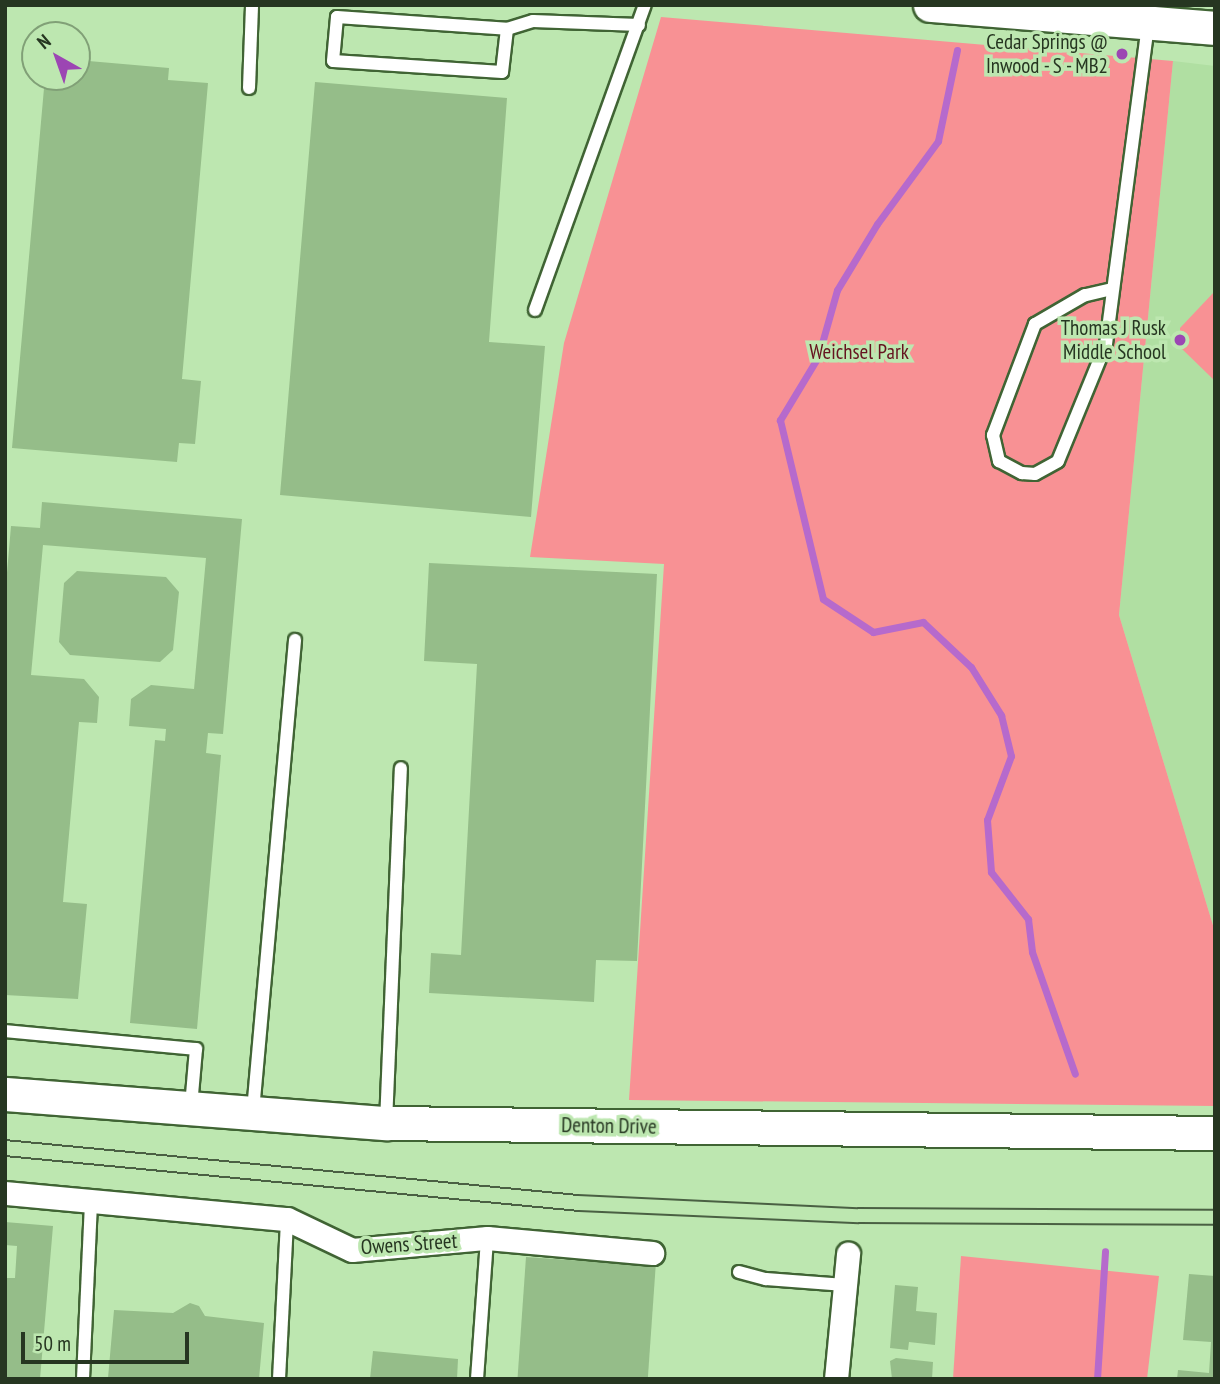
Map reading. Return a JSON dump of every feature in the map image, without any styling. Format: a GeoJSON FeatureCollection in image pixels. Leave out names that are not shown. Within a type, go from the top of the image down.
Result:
{"type":"FeatureCollection","features":[{"type":"Feature","properties":{"kind":"main road"},"geometry":{"type":"LineString","coordinates":[[930,5],[1215,28]]}},
{"type":"Feature","properties":{"kind":"main road","name":"Denton Drive"},"geometry":{"type":"LineString","coordinates":[[5,1094],[252,1115],[386,1123],[1215,1133]]}},
{"type":"Feature","properties":{"kind":"street","name":"Owens Street"},"geometry":{"type":"LineString","coordinates":[[5,1193],[287,1219],[352,1250],[487,1238],[652,1254]]}},
{"type":"Feature","properties":{"kind":"street"},"geometry":{"type":"LineString","coordinates":[[836,1379],[848,1254]]}},
{"type":"Feature","properties":{"kind":"lane"},"geometry":{"type":"LineString","coordinates":[[249,88],[252,5]]}},
{"type":"Feature","properties":{"kind":"lane"},"geometry":{"type":"LineString","coordinates":[[535,310],[645,5]]}},
{"type":"Feature","properties":{"kind":"lane"},"geometry":{"type":"LineString","coordinates":[[508,29],[502,72],[333,61],[337,16],[508,29],[533,21],[639,24]]}},
{"type":"Feature","properties":{"kind":"lane"},"geometry":{"type":"LineString","coordinates":[[1112,289],[1085,295],[1035,324],[993,435],[999,461],[1022,473],[1035,474],[1058,461],[1065,451],[1106,344],[1149,23]]}},
{"type":"Feature","properties":{"kind":"lane"},"geometry":{"type":"LineString","coordinates":[[252,1115],[295,640]]}},
{"type":"Feature","properties":{"kind":"lane"},"geometry":{"type":"LineString","coordinates":[[386,1123],[401,768]]}},
{"type":"Feature","properties":{"kind":"lane"},"geometry":{"type":"LineString","coordinates":[[5,1031],[196,1049],[191,1110]]}},
{"type":"Feature","properties":{"kind":"lane"},"geometry":{"type":"LineString","coordinates":[[83,1379],[91,1201]]}},
{"type":"Feature","properties":{"kind":"lane"},"geometry":{"type":"LineString","coordinates":[[279,1379],[287,1219]]}},
{"type":"Feature","properties":{"kind":"lane"},"geometry":{"type":"LineString","coordinates":[[477,1379],[487,1238]]}},
{"type":"Feature","properties":{"kind":"lane"},"geometry":{"type":"LineString","coordinates":[[739,1272],[766,1279],[845,1285]]}},
{"type":"Feature","properties":{"kind":"shaded area","name":"Thomas J Rusk Middle School"},"geometry":{"type":"Polygon","coordinates":[[[1173,61],[1215,66],[1215,932],[1119,615],[1173,61]]]}},
{"type":"Feature","properties":{"kind":"green space","name":"Weichsel Park"},"geometry":{"type":"Polygon","coordinates":[[[661,17],[1173,61],[1119,615],[1215,932],[1215,1106],[629,1100],[664,564],[530,557],[564,343],[661,17]]]}},
{"type":"Feature","properties":{"kind":"green space"},"geometry":{"type":"Polygon","coordinates":[[[1215,291],[1215,381],[1180,347],[1180,328],[1215,291]]]}},
{"type":"Feature","properties":{"kind":"green space"},"geometry":{"type":"Polygon","coordinates":[[[961,1256],[1159,1276],[1147,1379],[953,1379],[961,1256]]]}},
{"type":"Feature","properties":{"kind":"building"},"geometry":{"type":"Polygon","coordinates":[[[91,61],[169,68],[168,80],[208,83],[182,379],[201,381],[195,444],[179,443],[177,462],[12,448],[44,91],[91,91],[91,61]]]}},
{"type":"Feature","properties":{"kind":"building"},"geometry":{"type":"Polygon","coordinates":[[[315,82],[507,98],[489,342],[545,346],[531,517],[280,495],[315,82]]]}},
{"type":"Feature","properties":{"kind":"building"},"geometry":{"type":"Polygon","coordinates":[[[42,502],[242,519],[223,734],[208,733],[206,753],[221,755],[197,1029],[130,1023],[155,740],[165,741],[166,729],[129,726],[131,699],[151,685],[194,689],[206,558],[43,545],[31,675],[84,679],[99,697],[97,723],[79,722],[63,902],[87,904],[78,999],[5,995],[5,596],[11,526],[40,528],[42,502]]]}},
{"type":"Feature","properties":{"kind":"building"},"geometry":{"type":"Polygon","coordinates":[[[429,563],[657,574],[637,961],[596,960],[594,1002],[429,993],[431,953],[461,955],[477,664],[424,661],[429,563]]]}},
{"type":"Feature","properties":{"kind":"building"},"geometry":{"type":"Polygon","coordinates":[[[77,571],[166,577],[179,592],[173,650],[160,662],[70,655],[59,642],[64,583],[77,571]]]}},
{"type":"Feature","properties":{"kind":"building"},"geometry":{"type":"Polygon","coordinates":[[[5,1222],[53,1226],[40,1379],[5,1379],[5,1278],[15,1278],[17,1246],[5,1245],[5,1222]]]}},
{"type":"Feature","properties":{"kind":"building"},"geometry":{"type":"Polygon","coordinates":[[[526,1257],[656,1266],[648,1379],[517,1379],[526,1257]]]}},
{"type":"Feature","properties":{"kind":"building"},"geometry":{"type":"Polygon","coordinates":[[[1189,1274],[1215,1276],[1215,1379],[1177,1379],[1178,1370],[1209,1373],[1211,1342],[1183,1340],[1189,1274]]]}},
{"type":"Feature","properties":{"kind":"building"},"geometry":{"type":"Polygon","coordinates":[[[895,1285],[918,1287],[916,1311],[937,1313],[935,1345],[909,1342],[908,1350],[890,1348],[895,1285]]]}},
{"type":"Feature","properties":{"kind":"building"},"geometry":{"type":"Polygon","coordinates":[[[190,1303],[199,1306],[205,1316],[264,1323],[259,1379],[108,1378],[114,1310],[173,1313],[190,1303]]]}},
{"type":"Feature","properties":{"kind":"building"},"geometry":{"type":"Polygon","coordinates":[[[373,1351],[458,1359],[457,1379],[370,1379],[373,1351]]]}},
{"type":"Feature","properties":{"kind":"building"},"geometry":{"type":"Polygon","coordinates":[[[896,1358],[933,1362],[932,1379],[892,1379],[890,1361],[896,1358]]]}},
{"type":"Feature","properties":{"kind":"waterway"},"geometry":{"type":"LineString","coordinates":[[957,50],[938,141],[877,224],[837,290],[818,357],[780,420],[823,599],[873,632],[923,622],[971,667],[1001,715],[1011,756],[987,820],[991,872],[1028,919],[1032,952],[1075,1074]]}},
{"type":"Feature","properties":{"kind":"waterway"},"geometry":{"type":"LineString","coordinates":[[1097,1379],[1105,1251]]}},
{"type":"Feature","properties":{"kind":"tram line"},"geometry":{"type":"LineString","coordinates":[[5,1140],[578,1195],[858,1208],[1215,1210]]}},
{"type":"Feature","properties":{"kind":"tram line"},"geometry":{"type":"LineString","coordinates":[[5,1156],[579,1211],[859,1223],[1215,1225]]}},
{"type":"Feature","properties":{"kind":"place","name":"Cedar Springs @ Inwood - S - MB2"},"geometry":{"type":"Point","coordinates":[1122,54]}},
{"type":"Feature","properties":{"kind":"place","name":"Thomas J Rusk Middle School"},"geometry":{"type":"Point","coordinates":[1180,340]}}]}
